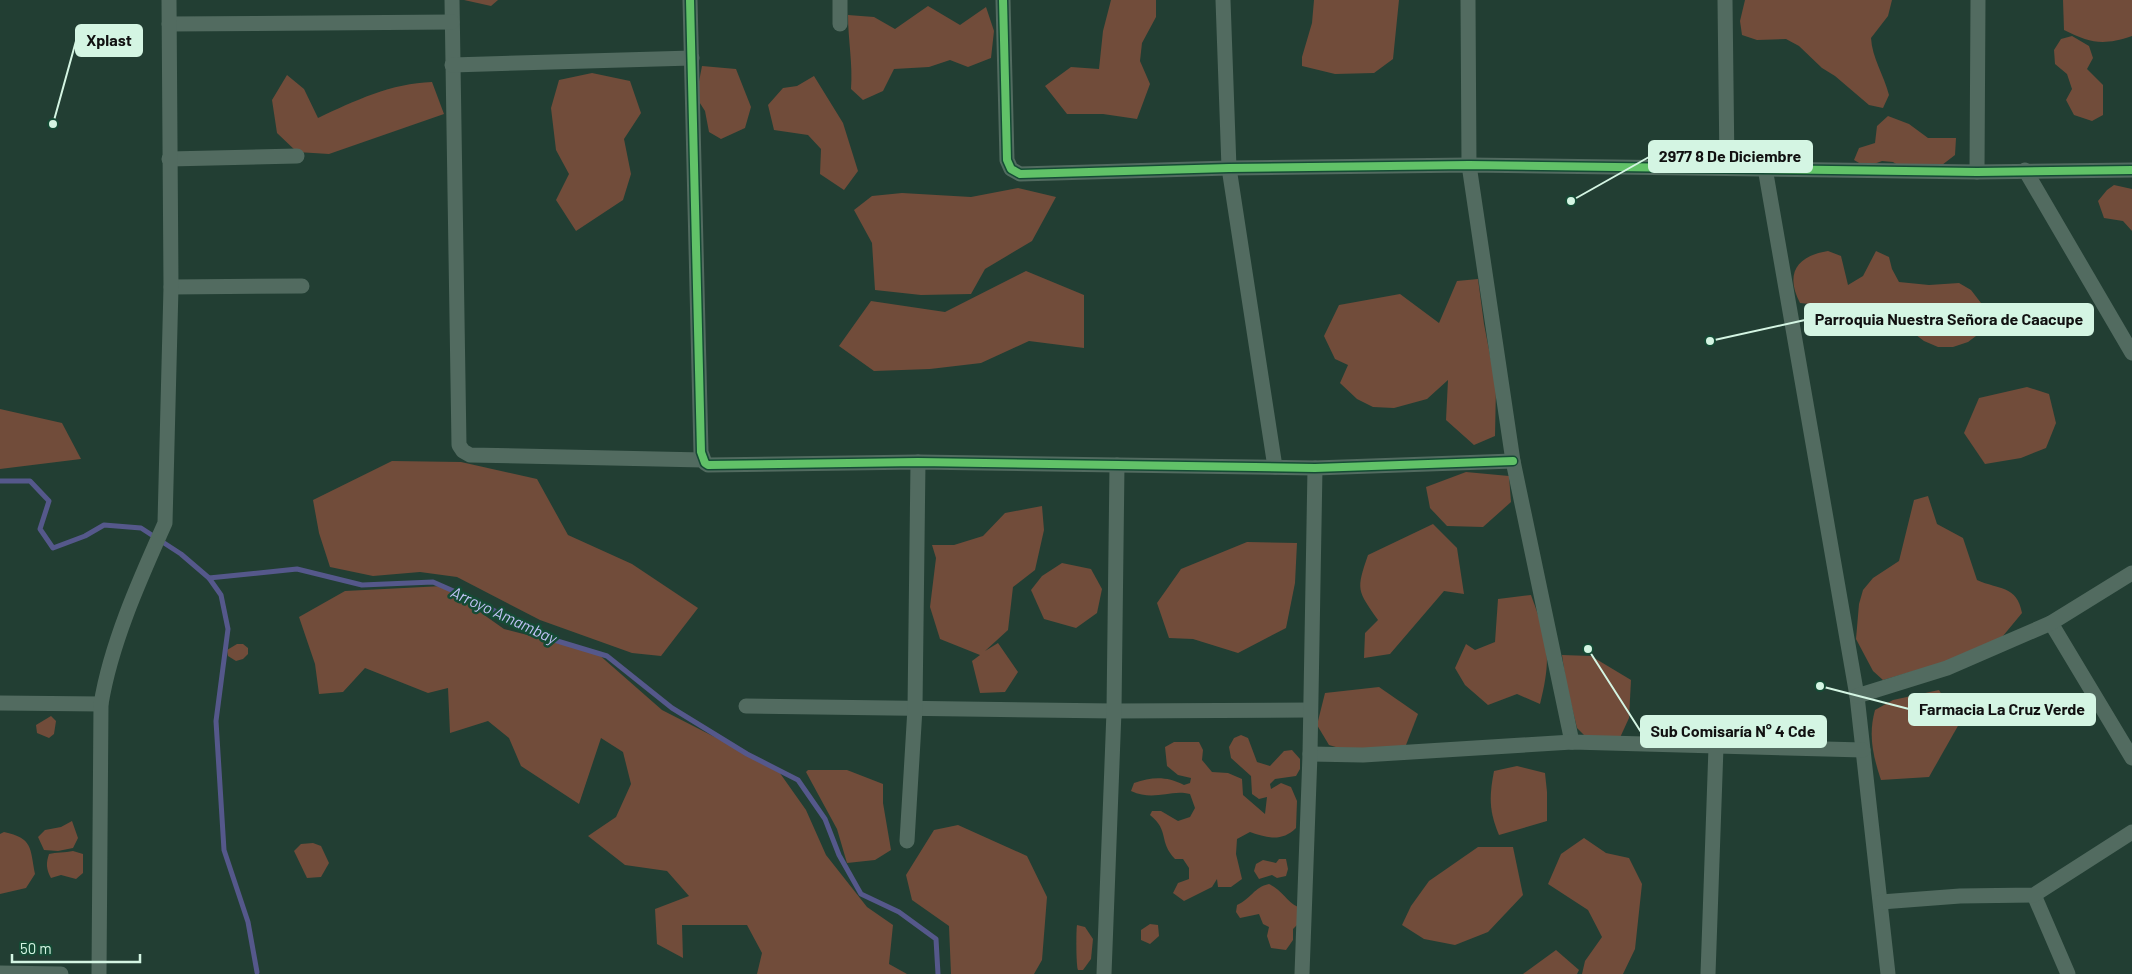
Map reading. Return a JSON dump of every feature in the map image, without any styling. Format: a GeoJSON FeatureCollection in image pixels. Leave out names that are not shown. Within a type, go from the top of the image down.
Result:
{"type":"FeatureCollection","features":[{"type":"Feature","properties":{"kind":"street"},"geometry":{"type":"LineString","coordinates":[[98,974],[101,704],[106,672],[149,558],[165,523],[171,287],[169,0]]}},
{"type":"Feature","properties":{"kind":"street"},"geometry":{"type":"LineString","coordinates":[[452,0],[459,445],[463,451],[470,455],[703,460]]}},
{"type":"Feature","properties":{"kind":"street"},"geometry":{"type":"LineString","coordinates":[[690,0],[701,452],[704,463],[712,466],[918,462],[1315,468],[1513,461]]}},
{"type":"Feature","properties":{"kind":"street"},"geometry":{"type":"LineString","coordinates":[[840,0],[840,24]]}},
{"type":"Feature","properties":{"kind":"street"},"geometry":{"type":"LineString","coordinates":[[1003,0],[1007,160],[1011,170],[1020,174],[1228,168],[1469,165],[1727,167],[1977,172],[2132,170]]}},
{"type":"Feature","properties":{"kind":"street"},"geometry":{"type":"LineString","coordinates":[[1222,0],[1228,168],[1275,467]]}},
{"type":"Feature","properties":{"kind":"street"},"geometry":{"type":"LineString","coordinates":[[1468,0],[1469,165],[1513,461],[1572,742]]}},
{"type":"Feature","properties":{"kind":"street"},"geometry":{"type":"LineString","coordinates":[[1724,0],[1727,167]]}},
{"type":"Feature","properties":{"kind":"street"},"geometry":{"type":"LineString","coordinates":[[1977,172],[1978,0]]}},
{"type":"Feature","properties":{"kind":"street"},"geometry":{"type":"LineString","coordinates":[[169,24],[452,22]]}},
{"type":"Feature","properties":{"kind":"street"},"geometry":{"type":"LineString","coordinates":[[452,65],[692,58]]}},
{"type":"Feature","properties":{"kind":"street"},"geometry":{"type":"LineString","coordinates":[[169,159],[297,156]]}},
{"type":"Feature","properties":{"kind":"street"},"geometry":{"type":"LineString","coordinates":[[1765,168],[1858,696],[1862,750],[1888,974]]}},
{"type":"Feature","properties":{"kind":"street"},"geometry":{"type":"LineString","coordinates":[[2026,170],[2132,353]]}},
{"type":"Feature","properties":{"kind":"street"},"geometry":{"type":"LineString","coordinates":[[171,287],[302,286]]}},
{"type":"Feature","properties":{"kind":"street"},"geometry":{"type":"LineString","coordinates":[[907,841],[915,708],[918,462]]}},
{"type":"Feature","properties":{"kind":"street"},"geometry":{"type":"LineString","coordinates":[[1104,974],[1114,711],[1117,465]]}},
{"type":"Feature","properties":{"kind":"street"},"geometry":{"type":"LineString","coordinates":[[1302,974],[1310,754],[1315,468]]}},
{"type":"Feature","properties":{"kind":"street"},"geometry":{"type":"LineString","coordinates":[[1858,696],[1947,668],[2052,623],[2132,573]]}},
{"type":"Feature","properties":{"kind":"street"},"geometry":{"type":"LineString","coordinates":[[2052,623],[2132,758]]}},
{"type":"Feature","properties":{"kind":"street"},"geometry":{"type":"LineString","coordinates":[[0,703],[101,704]]}},
{"type":"Feature","properties":{"kind":"street"},"geometry":{"type":"LineString","coordinates":[[746,706],[1114,711],[1310,710]]}},
{"type":"Feature","properties":{"kind":"street"},"geometry":{"type":"LineString","coordinates":[[1310,754],[1363,755],[1572,742],[1862,750]]}},
{"type":"Feature","properties":{"kind":"street"},"geometry":{"type":"LineString","coordinates":[[1708,974],[1716,747]]}},
{"type":"Feature","properties":{"kind":"street"},"geometry":{"type":"LineString","coordinates":[[1881,902],[1960,896],[2034,896],[2132,832]]}},
{"type":"Feature","properties":{"kind":"street"},"geometry":{"type":"LineString","coordinates":[[2034,896],[2068,974]]}},
{"type":"Feature","properties":{"kind":"street"},"geometry":{"type":"LineString","coordinates":[[0,973],[61,974]]}},
{"type":"Feature","properties":{"kind":"shaded area"},"geometry":{"type":"Polygon","coordinates":[[[464,0],[498,0],[491,6],[464,0]]]}},
{"type":"Feature","properties":{"kind":"shaded area"},"geometry":{"type":"Polygon","coordinates":[[[1111,0],[1156,0],[1156,17],[1142,43],[1140,61],[1150,84],[1137,119],[1103,114],[1067,114],[1045,86],[1071,67],[1099,69],[1103,31],[1111,0]]]}},
{"type":"Feature","properties":{"kind":"shaded area"},"geometry":{"type":"Polygon","coordinates":[[[1314,0],[1399,0],[1393,59],[1374,73],[1335,74],[1302,66],[1302,57],[1312,23],[1314,0]]]}},
{"type":"Feature","properties":{"kind":"shaded area"},"geometry":{"type":"Polygon","coordinates":[[[1745,0],[1892,0],[1888,16],[1871,38],[1874,53],[1889,95],[1883,108],[1869,105],[1835,76],[1822,68],[1799,46],[1786,39],[1757,40],[1742,35],[1740,21],[1745,0]]]}},
{"type":"Feature","properties":{"kind":"shaded area"},"geometry":{"type":"Polygon","coordinates":[[[2063,0],[2132,0],[2132,36],[2113,41],[2097,42],[2064,30],[2063,0]]]}},
{"type":"Feature","properties":{"kind":"shaded area"},"geometry":{"type":"Polygon","coordinates":[[[928,6],[960,25],[986,7],[994,31],[991,58],[968,67],[950,60],[929,67],[894,69],[883,91],[863,100],[851,89],[848,15],[874,17],[895,29],[928,6]]]}},
{"type":"Feature","properties":{"kind":"shaded area"},"geometry":{"type":"Polygon","coordinates":[[[2072,36],[2089,46],[2093,58],[2087,69],[2103,85],[2103,115],[2092,121],[2074,115],[2066,100],[2072,89],[2067,74],[2055,64],[2054,50],[2061,39],[2072,36]]]}},
{"type":"Feature","properties":{"kind":"shaded area"},"geometry":{"type":"Polygon","coordinates":[[[702,66],[736,69],[751,107],[745,128],[721,139],[709,132],[705,111],[696,97],[702,66]]]}},
{"type":"Feature","properties":{"kind":"shaded area"},"geometry":{"type":"Polygon","coordinates":[[[592,73],[630,81],[641,113],[624,139],[631,174],[623,200],[576,231],[556,200],[569,174],[556,150],[551,108],[559,80],[592,73]]]}},
{"type":"Feature","properties":{"kind":"shaded area"},"geometry":{"type":"Polygon","coordinates":[[[287,75],[304,89],[318,118],[359,99],[388,89],[432,82],[444,114],[329,154],[297,152],[277,133],[272,100],[287,75]]]}},
{"type":"Feature","properties":{"kind":"shaded area"},"geometry":{"type":"Polygon","coordinates":[[[814,76],[843,123],[858,171],[844,190],[820,174],[821,149],[808,135],[774,130],[768,105],[783,88],[797,86],[814,76]]]}},
{"type":"Feature","properties":{"kind":"shaded area"},"geometry":{"type":"Polygon","coordinates":[[[1888,116],[1909,124],[1928,138],[1956,138],[1955,155],[1942,165],[1904,169],[1893,162],[1882,161],[1866,167],[1854,160],[1859,148],[1875,143],[1877,126],[1888,116]]]}},
{"type":"Feature","properties":{"kind":"shaded area"},"geometry":{"type":"Polygon","coordinates":[[[2114,185],[2132,189],[2132,231],[2123,221],[2104,218],[2098,201],[2114,185]]]}},
{"type":"Feature","properties":{"kind":"shaded area"},"geometry":{"type":"Polygon","coordinates":[[[1018,188],[1056,197],[1032,241],[985,269],[971,294],[921,295],[875,290],[872,243],[854,210],[872,196],[902,193],[971,197],[1018,188]]]}},
{"type":"Feature","properties":{"kind":"shaded area"},"geometry":{"type":"Polygon","coordinates":[[[1828,251],[1841,256],[1848,285],[1863,276],[1876,251],[1889,257],[1892,269],[1899,282],[1929,285],[1959,283],[1971,290],[1981,303],[1986,318],[1980,333],[1968,342],[1953,347],[1938,347],[1924,341],[1886,312],[1800,303],[1794,283],[1796,268],[1808,257],[1828,251]]]}},
{"type":"Feature","properties":{"kind":"shaded area"},"geometry":{"type":"Polygon","coordinates":[[[1026,271],[1084,295],[1084,348],[1029,341],[981,363],[930,369],[874,371],[839,346],[871,301],[945,312],[1026,271]]]}},
{"type":"Feature","properties":{"kind":"shaded area"},"geometry":{"type":"Polygon","coordinates":[[[1478,279],[1484,324],[1496,386],[1495,436],[1474,445],[1446,420],[1448,380],[1427,399],[1394,408],[1373,407],[1357,399],[1340,383],[1348,365],[1335,359],[1324,336],[1339,305],[1400,294],[1439,323],[1457,281],[1478,279]]]}},
{"type":"Feature","properties":{"kind":"shaded area"},"geometry":{"type":"Polygon","coordinates":[[[2027,387],[2049,394],[2056,423],[2046,448],[2021,458],[1985,464],[1964,433],[1979,398],[2027,387]]]}},
{"type":"Feature","properties":{"kind":"shaded area"},"geometry":{"type":"Polygon","coordinates":[[[0,409],[62,423],[81,459],[0,469],[0,409]]]}},
{"type":"Feature","properties":{"kind":"shaded area"},"geometry":{"type":"Polygon","coordinates":[[[392,461],[461,462],[537,479],[568,535],[632,564],[698,608],[661,656],[632,653],[540,620],[457,577],[420,572],[373,576],[330,567],[319,533],[313,500],[392,461]]]}},
{"type":"Feature","properties":{"kind":"shaded area"},"geometry":{"type":"Polygon","coordinates":[[[1466,472],[1509,476],[1511,502],[1483,527],[1447,526],[1430,508],[1426,487],[1466,472]]]}},
{"type":"Feature","properties":{"kind":"shaded area"},"geometry":{"type":"Polygon","coordinates":[[[1928,496],[1937,524],[1963,538],[1977,580],[2011,593],[2020,604],[2022,613],[1993,648],[1883,680],[1873,671],[1856,639],[1859,604],[1863,590],[1873,578],[1899,561],[1914,500],[1928,496]]]}},
{"type":"Feature","properties":{"kind":"shaded area"},"geometry":{"type":"Polygon","coordinates":[[[1042,506],[1044,530],[1035,570],[1013,587],[1008,630],[985,651],[998,643],[1018,672],[1005,692],[980,693],[972,661],[980,655],[940,639],[930,607],[936,558],[932,545],[954,545],[983,536],[1005,513],[1042,506]]]}},
{"type":"Feature","properties":{"kind":"shaded area"},"geometry":{"type":"Polygon","coordinates":[[[1433,524],[1457,548],[1464,594],[1444,591],[1390,654],[1364,658],[1365,633],[1378,620],[1362,595],[1360,583],[1368,555],[1433,524]]]}},
{"type":"Feature","properties":{"kind":"shaded area"},"geometry":{"type":"Polygon","coordinates":[[[1247,542],[1297,543],[1295,583],[1286,628],[1238,653],[1193,639],[1169,638],[1157,603],[1181,569],[1247,542]]]}},
{"type":"Feature","properties":{"kind":"shaded area"},"geometry":{"type":"Polygon","coordinates":[[[1062,563],[1091,569],[1102,589],[1097,613],[1076,628],[1044,619],[1031,590],[1042,576],[1062,563]]]}},
{"type":"Feature","properties":{"kind":"shaded area"},"geometry":{"type":"Polygon","coordinates":[[[443,586],[504,629],[597,653],[662,710],[777,769],[806,810],[826,855],[867,907],[893,925],[889,964],[907,974],[757,974],[762,953],[747,925],[682,925],[683,958],[657,944],[655,909],[689,896],[667,871],[625,865],[588,836],[616,817],[631,784],[623,752],[601,738],[579,804],[521,766],[509,738],[488,721],[450,733],[448,688],[428,693],[365,668],[343,692],[319,694],[315,664],[299,617],[345,591],[443,586]]]}},
{"type":"Feature","properties":{"kind":"shaded area"},"geometry":{"type":"Polygon","coordinates":[[[1531,595],[1544,637],[1547,661],[1540,704],[1517,694],[1488,705],[1465,685],[1455,668],[1466,644],[1475,650],[1495,642],[1498,599],[1531,595]]]}},
{"type":"Feature","properties":{"kind":"shaded area"},"geometry":{"type":"Polygon","coordinates":[[[237,644],[243,644],[248,648],[248,654],[243,659],[236,661],[228,656],[227,650],[237,644]]]}},
{"type":"Feature","properties":{"kind":"shaded area"},"geometry":{"type":"Polygon","coordinates":[[[1562,655],[1591,656],[1631,680],[1629,718],[1618,742],[1594,745],[1577,728],[1566,683],[1562,655]]]}},
{"type":"Feature","properties":{"kind":"shaded area"},"geometry":{"type":"Polygon","coordinates":[[[1379,687],[1418,714],[1406,745],[1363,755],[1329,745],[1317,725],[1325,693],[1379,687]]]}},
{"type":"Feature","properties":{"kind":"shaded area"},"geometry":{"type":"Polygon","coordinates":[[[1939,690],[1959,724],[1929,777],[1881,780],[1872,745],[1875,710],[1893,700],[1939,690]]]}},
{"type":"Feature","properties":{"kind":"shaded area"},"geometry":{"type":"Polygon","coordinates":[[[51,716],[56,721],[54,734],[49,738],[37,733],[36,725],[51,716]]]}},
{"type":"Feature","properties":{"kind":"shaded area"},"geometry":{"type":"Polygon","coordinates":[[[1241,735],[1248,738],[1257,762],[1270,766],[1284,751],[1292,750],[1300,759],[1300,769],[1296,776],[1275,779],[1270,784],[1271,789],[1281,783],[1291,787],[1297,801],[1296,828],[1280,837],[1262,836],[1250,832],[1237,839],[1236,854],[1242,879],[1231,887],[1218,887],[1217,879],[1212,887],[1184,901],[1173,893],[1178,883],[1189,879],[1189,868],[1183,859],[1175,859],[1170,853],[1160,826],[1150,815],[1152,811],[1161,811],[1178,821],[1190,817],[1195,808],[1190,794],[1147,795],[1131,791],[1134,783],[1153,779],[1171,780],[1184,785],[1190,783],[1191,778],[1178,775],[1167,766],[1165,747],[1174,742],[1199,742],[1203,750],[1202,760],[1212,772],[1228,773],[1242,779],[1243,795],[1265,814],[1267,797],[1259,799],[1252,794],[1251,776],[1231,758],[1229,747],[1234,738],[1241,735]]]}},
{"type":"Feature","properties":{"kind":"shaded area"},"geometry":{"type":"Polygon","coordinates":[[[1517,766],[1545,773],[1547,821],[1499,835],[1493,819],[1491,804],[1494,771],[1517,766]]]}},
{"type":"Feature","properties":{"kind":"shaded area"},"geometry":{"type":"Polygon","coordinates":[[[808,770],[847,770],[883,784],[883,803],[891,850],[875,860],[847,863],[837,829],[806,772],[808,770]]]}},
{"type":"Feature","properties":{"kind":"shaded area"},"geometry":{"type":"Polygon","coordinates":[[[72,821],[78,838],[73,848],[58,851],[44,850],[38,837],[45,830],[61,827],[72,821]]]}},
{"type":"Feature","properties":{"kind":"shaded area"},"geometry":{"type":"Polygon","coordinates":[[[958,825],[1027,856],[1047,897],[1042,960],[1034,974],[951,974],[949,926],[912,900],[906,875],[934,830],[958,825]]]}},
{"type":"Feature","properties":{"kind":"shaded area"},"geometry":{"type":"Polygon","coordinates":[[[4,832],[20,837],[25,841],[31,851],[35,874],[26,888],[0,894],[0,834],[4,832]]]}},
{"type":"Feature","properties":{"kind":"shaded area"},"geometry":{"type":"Polygon","coordinates":[[[1584,838],[1606,853],[1629,858],[1642,884],[1635,949],[1623,974],[1582,974],[1585,961],[1602,937],[1588,910],[1548,884],[1561,854],[1584,838]]]}},
{"type":"Feature","properties":{"kind":"shaded area"},"geometry":{"type":"Polygon","coordinates":[[[313,843],[321,846],[329,863],[321,877],[307,878],[294,851],[301,844],[313,843]]]}},
{"type":"Feature","properties":{"kind":"shaded area"},"geometry":{"type":"Polygon","coordinates":[[[1478,847],[1513,847],[1523,895],[1488,932],[1455,945],[1424,939],[1402,925],[1411,906],[1429,881],[1478,847]]]}},
{"type":"Feature","properties":{"kind":"shaded area"},"geometry":{"type":"Polygon","coordinates":[[[73,851],[83,854],[83,873],[76,879],[61,875],[51,878],[47,866],[49,854],[73,851]]]}},
{"type":"Feature","properties":{"kind":"shaded area"},"geometry":{"type":"Polygon","coordinates":[[[1279,859],[1286,859],[1288,869],[1286,876],[1277,878],[1272,875],[1259,879],[1254,871],[1256,864],[1263,860],[1276,863],[1279,859]]]}},
{"type":"Feature","properties":{"kind":"shaded area"},"geometry":{"type":"Polygon","coordinates":[[[1269,884],[1298,907],[1297,925],[1293,929],[1293,940],[1286,950],[1271,948],[1267,936],[1269,927],[1263,924],[1259,914],[1240,918],[1236,912],[1237,905],[1260,888],[1269,884]]]}},
{"type":"Feature","properties":{"kind":"shaded area"},"geometry":{"type":"Polygon","coordinates":[[[1150,924],[1158,925],[1159,936],[1150,944],[1141,940],[1141,930],[1150,924]]]}},
{"type":"Feature","properties":{"kind":"shaded area"},"geometry":{"type":"Polygon","coordinates":[[[1077,925],[1085,927],[1093,939],[1091,959],[1083,970],[1078,970],[1077,967],[1077,925]]]}},
{"type":"Feature","properties":{"kind":"shaded area"},"geometry":{"type":"Polygon","coordinates":[[[1556,950],[1579,970],[1577,974],[1523,974],[1556,950]]]}},
{"type":"Feature","properties":{"kind":"waterway","name":"Arroyo Amambay"},"geometry":{"type":"LineString","coordinates":[[0,481],[30,481],[49,501],[40,529],[53,548],[85,536],[104,525],[141,528],[181,554],[209,578],[297,569],[362,585],[433,582],[474,600],[544,637],[607,656],[672,708],[747,754],[798,780],[825,819],[839,855],[861,894],[899,912],[936,939],[938,974]]}},
{"type":"Feature","properties":{"kind":"waterway"},"geometry":{"type":"LineString","coordinates":[[209,578],[221,595],[228,629],[216,721],[224,850],[248,922],[257,972]]}},
{"type":"Feature","properties":{"kind":"cycle path"},"geometry":{"type":"LineString","coordinates":[[690,0],[701,452],[705,463],[708,465],[918,462],[1315,468],[1513,461]]}},
{"type":"Feature","properties":{"kind":"cycle path"},"geometry":{"type":"LineString","coordinates":[[1003,0],[1007,160],[1011,169],[1020,174],[1229,168],[1469,165],[1977,172],[2132,170]]}},
{"type":"Feature","properties":{"kind":"place","name":"Xplast"},"geometry":{"type":"Point","coordinates":[53,124]}},
{"type":"Feature","properties":{"kind":"place","name":"2977 8 De Diciembre"},"geometry":{"type":"Point","coordinates":[1571,201]}},
{"type":"Feature","properties":{"kind":"place","name":"Parroquia Nuestra Señora de Caacupe"},"geometry":{"type":"Point","coordinates":[1710,341]}},
{"type":"Feature","properties":{"kind":"place","name":"Sub Comisaría N° 4 Cde"},"geometry":{"type":"Point","coordinates":[1588,649]}},
{"type":"Feature","properties":{"kind":"place","name":"Farmacia La Cruz Verde"},"geometry":{"type":"Point","coordinates":[1820,686]}}]}
